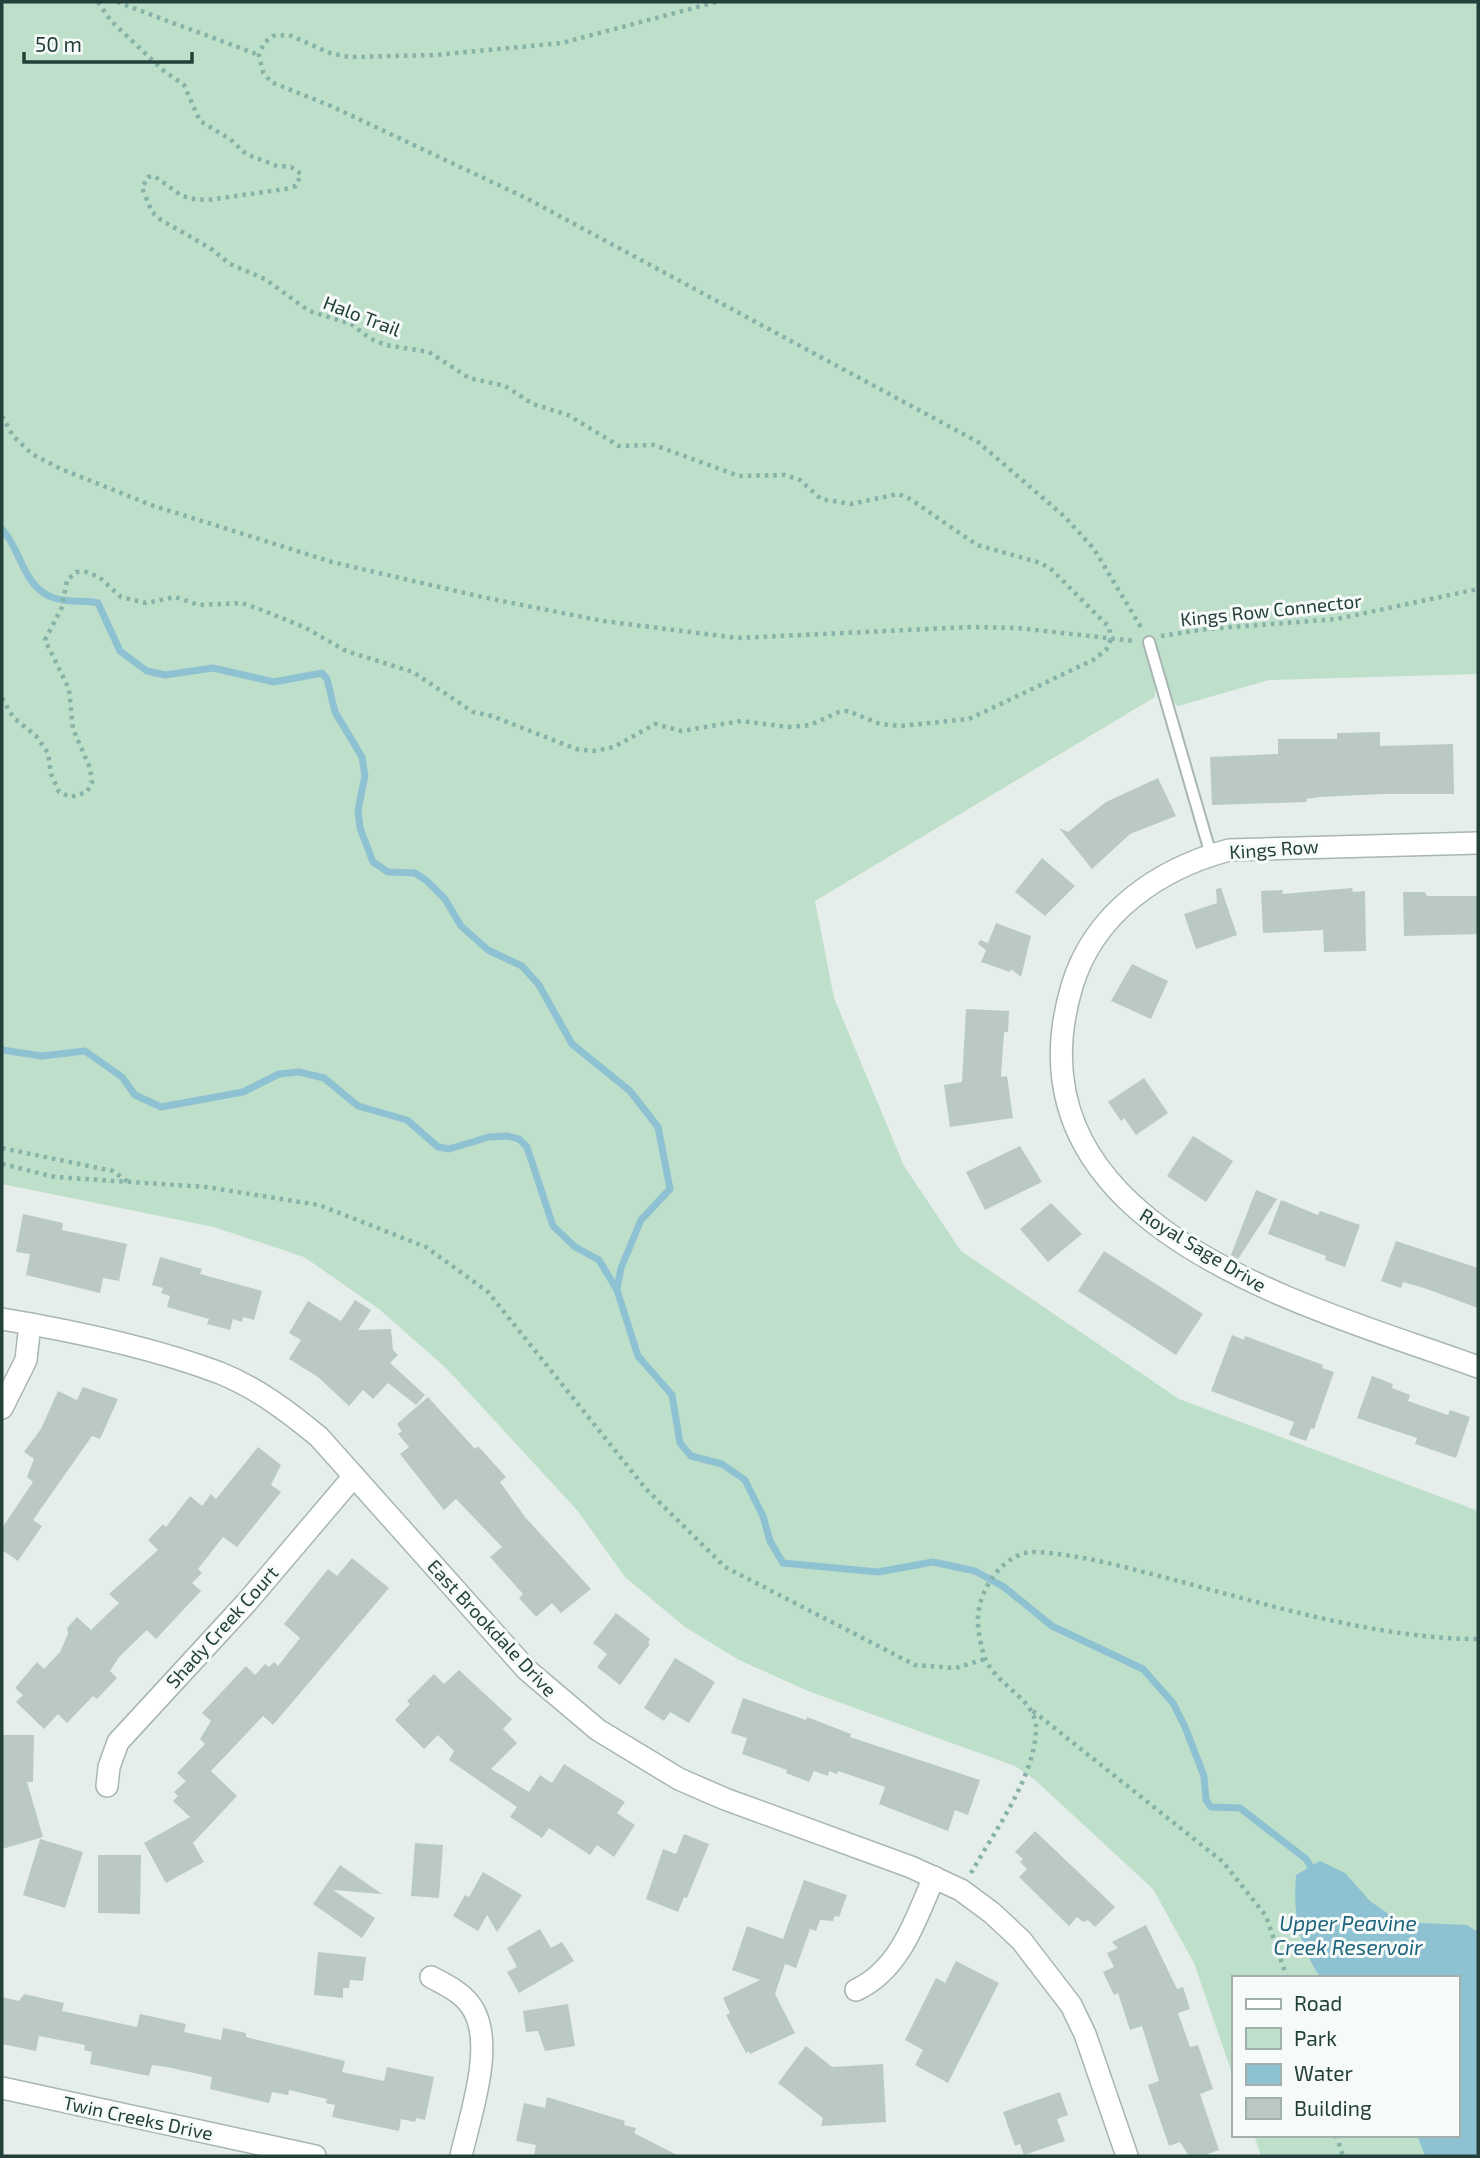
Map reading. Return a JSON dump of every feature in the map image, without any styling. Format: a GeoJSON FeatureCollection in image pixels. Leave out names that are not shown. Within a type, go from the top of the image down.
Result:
{"type":"FeatureCollection","features":[{"type":"Feature","properties":{"kind":"street","name":"Kings Row"},"geometry":{"type":"LineString","coordinates":[[1065,1010],[1075,976],[1091,945],[1110,919],[1132,896],[1162,875],[1211,855],[1261,847],[1478,843]]}},
{"type":"Feature","properties":{"kind":"street","name":"Royal Sage Drive"},"geometry":{"type":"LineString","coordinates":[[1065,1010],[1061,1066],[1067,1101],[1077,1131],[1092,1161],[1112,1187],[1139,1213],[1232,1273],[1266,1290],[1478,1367]]}},
{"type":"Feature","properties":{"kind":"street","name":"East Brookdale Drive"},"geometry":{"type":"LineString","coordinates":[[2,1319],[78,1334],[221,1374],[286,1410],[319,1437],[527,1670],[598,1730],[643,1759],[724,1799],[934,1877],[961,1890],[1021,1940],[1071,2005],[1085,2034],[1127,2156]]}},
{"type":"Feature","properties":{"kind":"street"},"geometry":{"type":"LineString","coordinates":[[2,1408],[26,1360],[30,1324]]}},
{"type":"Feature","properties":{"kind":"street","name":"Shady Creek Court"},"geometry":{"type":"LineString","coordinates":[[107,1786],[109,1767],[118,1742],[247,1602],[354,1476]]}},
{"type":"Feature","properties":{"kind":"street"},"geometry":{"type":"LineString","coordinates":[[856,1990],[872,1983],[890,1968],[934,1877]]}},
{"type":"Feature","properties":{"kind":"street"},"geometry":{"type":"LineString","coordinates":[[431,1977],[458,1992],[473,2007],[483,2040],[461,2156]]}},
{"type":"Feature","properties":{"kind":"street","name":"Twin Creeks Drive"},"geometry":{"type":"LineString","coordinates":[[2,2088],[315,2156]]}},
{"type":"Feature","properties":{"kind":"lane"},"geometry":{"type":"LineString","coordinates":[[1149,642],[1211,855]]}},
{"type":"Feature","properties":{"kind":"path","name":"Halo Trail"},"geometry":{"type":"LineString","coordinates":[[98,2],[111,21],[164,71],[184,85],[200,121],[230,139],[246,154],[277,166],[291,167],[301,174],[296,186],[208,200],[182,196],[154,176],[148,177],[142,188],[160,220],[210,248],[230,264],[265,279],[309,311],[351,324],[371,339],[386,345],[429,352],[469,378],[506,386],[533,404],[568,415],[619,446],[654,445],[739,476],[785,475],[800,480],[821,499],[851,504],[898,494],[977,545],[1041,563],[1052,570],[1109,628],[1111,639]]}},
{"type":"Feature","properties":{"kind":"path"},"geometry":{"type":"LineString","coordinates":[[117,2],[259,55]]}},
{"type":"Feature","properties":{"kind":"path"},"geometry":{"type":"LineString","coordinates":[[716,2],[572,40],[517,49],[349,57],[330,53],[289,35],[273,36],[264,43],[259,55],[262,72],[271,82],[331,106],[528,199],[978,442],[1065,516],[1094,549],[1125,596],[1149,642]]}},
{"type":"Feature","properties":{"kind":"path"},"geometry":{"type":"LineString","coordinates":[[2,416],[13,436],[32,454],[61,469],[151,505],[332,562],[482,597],[603,621],[738,638],[971,626],[1018,628],[1149,642]]}},
{"type":"Feature","properties":{"kind":"path"},"geometry":{"type":"LineString","coordinates":[[2,698],[13,717],[36,736],[48,753],[51,774],[59,792],[71,797],[87,792],[92,783],[90,768],[73,730],[69,689],[45,640],[62,607],[67,580],[76,572],[99,577],[121,597],[146,603],[175,597],[199,605],[242,604],[262,610],[306,628],[346,651],[413,672],[472,712],[492,716],[576,749],[594,751],[614,747],[654,724],[681,731],[741,721],[789,727],[810,725],[839,712],[848,711],[880,724],[901,726],[969,719],[1093,660],[1106,650],[1111,639]]}},
{"type":"Feature","properties":{"kind":"path","name":"Kings Row Connector"},"geometry":{"type":"LineString","coordinates":[[1149,642],[1160,636],[1207,629],[1337,619],[1478,589]]}},
{"type":"Feature","properties":{"kind":"path"},"geometry":{"type":"LineString","coordinates":[[2,1148],[113,1171],[129,1182]]}},
{"type":"Feature","properties":{"kind":"path"},"geometry":{"type":"LineString","coordinates":[[2,1164],[55,1177],[206,1188],[319,1205],[426,1247],[488,1292],[646,1489],[725,1567],[915,1665],[956,1668],[985,1659]]}},
{"type":"Feature","properties":{"kind":"path"},"geometry":{"type":"LineString","coordinates":[[1286,1976],[1266,1916],[1223,1862],[1004,1686],[985,1659],[978,1616],[987,1588],[1004,1562],[1033,1552],[1115,1564],[1279,1608],[1434,1639],[1478,1639]]}},
{"type":"Feature","properties":{"kind":"path"},"geometry":{"type":"LineString","coordinates":[[961,1890],[1028,1769],[1036,1729],[1033,1710]]}},
{"type":"Feature","properties":{"kind":"path"},"geometry":{"type":"LineString","coordinates":[[1337,2137],[1343,2156]]}},
{"type":"Feature","properties":{"kind":"green space"},"geometry":{"type":"Polygon","coordinates":[[[2,2],[1478,2],[1478,674],[1269,680],[1178,706],[1155,689],[1155,697],[815,901],[834,998],[904,1166],[961,1251],[1179,1399],[1478,1511],[1478,2156],[1261,2156],[1255,2137],[1459,2137],[1459,1976],[1232,1976],[1232,2073],[1194,1963],[1153,1889],[1034,1779],[1015,1766],[808,1691],[739,1660],[685,1627],[625,1577],[577,1510],[446,1368],[379,1309],[304,1257],[214,1227],[2,1184],[2,2]]]}},
{"type":"Feature","properties":{"kind":"water","name":"Upper Peavine Creek Reservoir"},"geometry":{"type":"Polygon","coordinates":[[[1320,1861],[1345,1873],[1370,1901],[1400,1922],[1467,1925],[1478,1932],[1478,2156],[1425,2156],[1418,2137],[1459,2137],[1459,1976],[1320,1976],[1302,1941],[1297,1916],[1296,1875],[1320,1861]]]}},
{"type":"Feature","properties":{"kind":"building"},"geometry":{"type":"Polygon","coordinates":[[[1380,732],[1380,746],[1453,744],[1454,794],[1382,794],[1320,797],[1306,799],[1307,802],[1212,805],[1210,757],[1278,754],[1278,739],[1337,739],[1337,733],[1380,732]]]}},
{"type":"Feature","properties":{"kind":"building"},"geometry":{"type":"Polygon","coordinates":[[[1158,778],[1176,816],[1130,834],[1092,869],[1059,828],[1068,832],[1106,802],[1158,778]]]}},
{"type":"Feature","properties":{"kind":"building"},"geometry":{"type":"Polygon","coordinates":[[[1042,858],[1075,886],[1045,916],[1015,892],[1042,858]]]}},
{"type":"Feature","properties":{"kind":"building"},"geometry":{"type":"Polygon","coordinates":[[[1221,888],[1237,935],[1196,949],[1184,914],[1217,903],[1216,889],[1221,888]]]}},
{"type":"Feature","properties":{"kind":"building"},"geometry":{"type":"Polygon","coordinates":[[[1352,888],[1353,892],[1365,891],[1366,951],[1324,952],[1323,930],[1263,933],[1261,891],[1283,890],[1282,894],[1352,888]]]}},
{"type":"Feature","properties":{"kind":"building"},"geometry":{"type":"Polygon","coordinates":[[[1403,892],[1425,892],[1427,896],[1478,896],[1478,934],[1404,936],[1403,892]]]}},
{"type":"Feature","properties":{"kind":"building"},"geometry":{"type":"Polygon","coordinates":[[[996,923],[1031,936],[1021,977],[1011,969],[1010,972],[981,962],[986,950],[978,944],[980,940],[988,943],[996,923]]]}},
{"type":"Feature","properties":{"kind":"building"},"geometry":{"type":"Polygon","coordinates":[[[1132,964],[1168,981],[1151,1019],[1111,1001],[1132,964]]]}},
{"type":"Feature","properties":{"kind":"building"},"geometry":{"type":"Polygon","coordinates":[[[966,1009],[1009,1011],[1008,1032],[1004,1032],[1001,1077],[1007,1076],[1013,1118],[950,1127],[944,1085],[962,1082],[966,1009]]]}},
{"type":"Feature","properties":{"kind":"building"},"geometry":{"type":"Polygon","coordinates":[[[1144,1078],[1168,1113],[1136,1135],[1124,1118],[1121,1121],[1108,1102],[1144,1078]]]}},
{"type":"Feature","properties":{"kind":"building"},"geometry":{"type":"Polygon","coordinates":[[[1193,1136],[1233,1161],[1206,1202],[1167,1176],[1193,1136]]]}},
{"type":"Feature","properties":{"kind":"building"},"geometry":{"type":"Polygon","coordinates":[[[1020,1146],[1042,1182],[985,1210],[966,1172],[1020,1146]]]}},
{"type":"Feature","properties":{"kind":"building"},"geometry":{"type":"Polygon","coordinates":[[[1256,1190],[1277,1199],[1238,1259],[1231,1255],[1256,1190]]]}},
{"type":"Feature","properties":{"kind":"building"},"geometry":{"type":"Polygon","coordinates":[[[1281,1200],[1318,1215],[1320,1211],[1360,1225],[1345,1267],[1325,1260],[1326,1256],[1268,1234],[1281,1200]]]}},
{"type":"Feature","properties":{"kind":"building"},"geometry":{"type":"Polygon","coordinates":[[[1051,1203],[1082,1234],[1048,1262],[1020,1229],[1051,1203]]]}},
{"type":"Feature","properties":{"kind":"building"},"geometry":{"type":"Polygon","coordinates":[[[23,1214],[63,1223],[62,1230],[127,1244],[119,1281],[103,1278],[100,1293],[26,1275],[30,1254],[16,1252],[23,1214]]]}},
{"type":"Feature","properties":{"kind":"building"},"geometry":{"type":"Polygon","coordinates":[[[1396,1241],[1478,1268],[1478,1308],[1403,1282],[1401,1288],[1381,1281],[1396,1241]]]}},
{"type":"Feature","properties":{"kind":"building"},"geometry":{"type":"Polygon","coordinates":[[[1104,1251],[1203,1314],[1176,1355],[1078,1291],[1104,1251]]]}},
{"type":"Feature","properties":{"kind":"building"},"geometry":{"type":"Polygon","coordinates":[[[160,1257],[202,1269],[200,1274],[262,1291],[254,1320],[243,1317],[242,1322],[233,1319],[230,1330],[207,1324],[209,1319],[167,1307],[170,1296],[161,1293],[163,1288],[152,1285],[160,1257]]]}},
{"type":"Feature","properties":{"kind":"building"},"geometry":{"type":"Polygon","coordinates":[[[355,1300],[371,1310],[358,1330],[391,1329],[393,1350],[398,1355],[390,1363],[425,1395],[416,1405],[388,1383],[373,1399],[363,1390],[349,1406],[318,1377],[289,1359],[301,1340],[289,1333],[308,1301],[341,1321],[355,1300]]]}},
{"type":"Feature","properties":{"kind":"building"},"geometry":{"type":"Polygon","coordinates":[[[1232,1335],[1244,1340],[1245,1336],[1323,1365],[1322,1368],[1334,1372],[1314,1429],[1311,1428],[1306,1441],[1289,1435],[1294,1422],[1211,1391],[1232,1335]]]}},
{"type":"Feature","properties":{"kind":"building"},"geometry":{"type":"Polygon","coordinates":[[[1372,1376],[1393,1384],[1392,1388],[1410,1395],[1408,1401],[1448,1415],[1450,1410],[1470,1417],[1456,1458],[1415,1444],[1417,1438],[1357,1418],[1372,1376]]]}},
{"type":"Feature","properties":{"kind":"building"},"geometry":{"type":"Polygon","coordinates":[[[83,1387],[118,1399],[100,1439],[92,1436],[33,1520],[42,1526],[18,1561],[2,1550],[2,1528],[33,1482],[27,1477],[34,1459],[24,1452],[41,1429],[58,1391],[77,1400],[83,1387]]]}},
{"type":"Feature","properties":{"kind":"building"},"geometry":{"type":"Polygon","coordinates":[[[428,1397],[475,1449],[478,1446],[506,1477],[500,1482],[525,1517],[591,1589],[561,1613],[552,1603],[536,1617],[519,1598],[523,1594],[490,1557],[502,1547],[456,1499],[444,1510],[400,1454],[409,1447],[398,1434],[402,1431],[397,1424],[428,1397]]]}},
{"type":"Feature","properties":{"kind":"building"},"geometry":{"type":"Polygon","coordinates":[[[258,1447],[281,1465],[271,1485],[281,1492],[237,1547],[223,1537],[198,1569],[202,1573],[192,1583],[201,1591],[156,1639],[147,1630],[119,1657],[110,1671],[117,1678],[97,1699],[93,1696],[67,1723],[58,1714],[44,1729],[16,1702],[23,1695],[15,1688],[37,1662],[44,1669],[60,1652],[68,1634],[67,1628],[77,1617],[91,1630],[119,1603],[109,1594],[158,1550],[148,1540],[163,1524],[166,1527],[190,1496],[202,1506],[211,1494],[216,1499],[258,1447]]]}},
{"type":"Feature","properties":{"kind":"building"},"geometry":{"type":"Polygon","coordinates":[[[352,1558],[389,1588],[273,1725],[263,1716],[211,1771],[237,1796],[193,1843],[204,1862],[166,1883],[144,1843],[190,1817],[173,1801],[178,1796],[174,1792],[186,1781],[177,1773],[205,1744],[200,1739],[211,1721],[202,1713],[246,1666],[255,1675],[265,1664],[269,1667],[274,1662],[278,1666],[300,1638],[284,1624],[328,1569],[337,1576],[352,1558]]]}},
{"type":"Feature","properties":{"kind":"building"},"geometry":{"type":"Polygon","coordinates":[[[616,1613],[650,1639],[650,1644],[620,1685],[597,1667],[607,1654],[593,1643],[616,1613]]]}},
{"type":"Feature","properties":{"kind":"building"},"geometry":{"type":"Polygon","coordinates":[[[675,1658],[715,1682],[689,1723],[670,1712],[664,1721],[644,1708],[675,1658]]]}},
{"type":"Feature","properties":{"kind":"building"},"geometry":{"type":"Polygon","coordinates":[[[459,1670],[512,1719],[503,1729],[517,1743],[491,1769],[529,1792],[540,1775],[552,1783],[564,1764],[625,1802],[617,1813],[635,1825],[614,1857],[597,1845],[590,1855],[549,1828],[542,1838],[510,1817],[517,1807],[449,1760],[454,1751],[438,1735],[424,1749],[395,1720],[410,1704],[407,1701],[434,1674],[444,1684],[459,1670]]]}},
{"type":"Feature","properties":{"kind":"building"},"geometry":{"type":"Polygon","coordinates":[[[743,1698],[806,1720],[807,1717],[851,1734],[850,1737],[980,1780],[968,1815],[955,1810],[948,1831],[879,1804],[885,1787],[838,1771],[837,1774],[829,1771],[828,1776],[814,1771],[809,1782],[786,1773],[787,1770],[742,1754],[747,1738],[731,1733],[743,1698]]]}},
{"type":"Feature","properties":{"kind":"building"},"geometry":{"type":"Polygon","coordinates":[[[2,1735],[34,1735],[33,1782],[27,1782],[43,1837],[2,1849],[2,1735]]]}},
{"type":"Feature","properties":{"kind":"building"},"geometry":{"type":"Polygon","coordinates":[[[1035,1831],[1115,1907],[1095,1927],[1088,1920],[1083,1922],[1077,1917],[1069,1926],[1019,1877],[1027,1869],[1020,1862],[1023,1859],[1015,1852],[1035,1831]]]}},
{"type":"Feature","properties":{"kind":"building"},"geometry":{"type":"Polygon","coordinates":[[[684,1834],[709,1844],[687,1898],[684,1897],[678,1912],[646,1899],[663,1849],[676,1854],[684,1834]]]}},
{"type":"Feature","properties":{"kind":"building"},"geometry":{"type":"Polygon","coordinates":[[[40,1839],[83,1852],[65,1908],[23,1895],[40,1839]]]}},
{"type":"Feature","properties":{"kind":"building"},"geometry":{"type":"Polygon","coordinates":[[[415,1843],[443,1845],[439,1898],[411,1896],[415,1843]]]}},
{"type":"Feature","properties":{"kind":"building"},"geometry":{"type":"Polygon","coordinates":[[[98,1855],[141,1855],[140,1914],[98,1913],[98,1855]]]}},
{"type":"Feature","properties":{"kind":"building"},"geometry":{"type":"Polygon","coordinates":[[[340,1865],[382,1894],[333,1890],[375,1918],[362,1938],[313,1904],[340,1865]]]}},
{"type":"Feature","properties":{"kind":"building"},"geometry":{"type":"Polygon","coordinates":[[[483,1872],[522,1895],[497,1932],[487,1915],[478,1931],[453,1916],[465,1895],[469,1897],[483,1872]]]}},
{"type":"Feature","properties":{"kind":"building"},"geometry":{"type":"Polygon","coordinates":[[[804,1880],[847,1895],[839,1917],[835,1916],[833,1921],[820,1920],[816,1931],[810,1929],[796,1968],[785,1964],[775,1994],[795,2033],[750,2054],[749,2051],[746,2053],[726,2015],[730,2013],[723,1998],[760,1980],[732,1970],[747,1926],[783,1939],[804,1880]]]}},
{"type":"Feature","properties":{"kind":"building"},"geometry":{"type":"Polygon","coordinates":[[[1146,1925],[1177,1989],[1183,1987],[1190,2009],[1178,2013],[1190,2047],[1198,2045],[1213,2089],[1200,2094],[1219,2150],[1202,2156],[1189,2156],[1180,2142],[1169,2146],[1148,2085],[1159,2081],[1142,2026],[1130,2030],[1118,1993],[1114,1995],[1103,1972],[1114,1967],[1107,1953],[1118,1948],[1112,1942],[1146,1925]]]}},
{"type":"Feature","properties":{"kind":"building"},"geometry":{"type":"Polygon","coordinates":[[[540,1929],[551,1948],[562,1942],[574,1961],[519,1993],[507,1972],[517,1967],[507,1948],[540,1929]]]}},
{"type":"Feature","properties":{"kind":"building"},"geometry":{"type":"Polygon","coordinates":[[[318,1952],[366,1957],[363,1981],[350,1980],[349,1988],[343,1988],[343,1998],[314,1995],[318,1952]]]}},
{"type":"Feature","properties":{"kind":"building"},"geometry":{"type":"Polygon","coordinates":[[[956,1961],[999,1983],[948,2083],[915,2065],[923,2050],[905,2040],[936,1978],[945,1983],[956,1961]]]}},
{"type":"Feature","properties":{"kind":"building"},"geometry":{"type":"Polygon","coordinates":[[[24,1994],[64,2003],[62,2011],[137,2027],[140,2014],[186,2024],[184,2032],[221,2040],[223,2028],[246,2033],[246,2037],[345,2061],[342,2072],[384,2081],[387,2067],[434,2077],[425,2120],[416,2118],[415,2122],[401,2119],[399,2131],[332,2117],[335,2105],[326,2103],[327,2099],[289,2090],[288,2095],[272,2092],[269,2103],[210,2089],[212,2077],[167,2067],[152,2065],[149,2076],[90,2064],[92,2052],[84,2050],[85,2045],[39,2036],[36,2051],[2,2044],[2,1997],[19,2001],[24,1994]]]}},
{"type":"Feature","properties":{"kind":"building"},"geometry":{"type":"Polygon","coordinates":[[[568,2004],[575,2046],[545,2051],[538,2031],[526,2032],[523,2011],[568,2004]]]}},
{"type":"Feature","properties":{"kind":"building"},"geometry":{"type":"Polygon","coordinates":[[[806,2046],[832,2067],[883,2064],[886,2122],[821,2126],[823,2118],[778,2083],[806,2046]]]}},
{"type":"Feature","properties":{"kind":"building"},"geometry":{"type":"Polygon","coordinates":[[[1060,2092],[1068,2115],[1057,2119],[1065,2141],[1024,2155],[1020,2144],[1015,2146],[1003,2112],[1060,2092]]]}},
{"type":"Feature","properties":{"kind":"building"},"geometry":{"type":"Polygon","coordinates":[[[547,2097],[625,2121],[624,2125],[636,2128],[634,2133],[679,2156],[534,2156],[536,2145],[516,2141],[524,2103],[545,2108],[547,2097]]]}},
{"type":"Feature","properties":{"kind":"waterway"},"geometry":{"type":"LineString","coordinates":[[2,529],[36,586],[59,600],[98,603],[120,651],[147,671],[165,675],[213,668],[274,682],[322,673],[327,679],[335,712],[362,757],[365,776],[358,810],[360,828],[373,862],[388,872],[415,873],[427,881],[445,899],[461,926],[488,950],[522,966],[539,985],[572,1044],[630,1091],[658,1127],[670,1189],[641,1220],[621,1268],[617,1289]]}},
{"type":"Feature","properties":{"kind":"waterway"},"geometry":{"type":"LineString","coordinates":[[2,1050],[42,1056],[85,1051],[122,1077],[135,1095],[161,1107],[243,1092],[279,1074],[299,1072],[324,1078],[358,1106],[407,1120],[438,1147],[449,1149],[489,1137],[507,1136],[519,1139],[527,1147],[553,1226],[575,1247],[599,1260],[617,1290],[638,1356],[672,1395],[680,1443],[691,1456],[722,1464],[745,1480],[763,1516],[770,1541],[783,1563],[878,1572],[933,1562],[975,1571],[1004,1587],[1052,1626],[1143,1669],[1173,1703],[1185,1727],[1204,1776],[1206,1800],[1211,1807],[1240,1808],[1306,1859],[1314,1872]]}}]}
